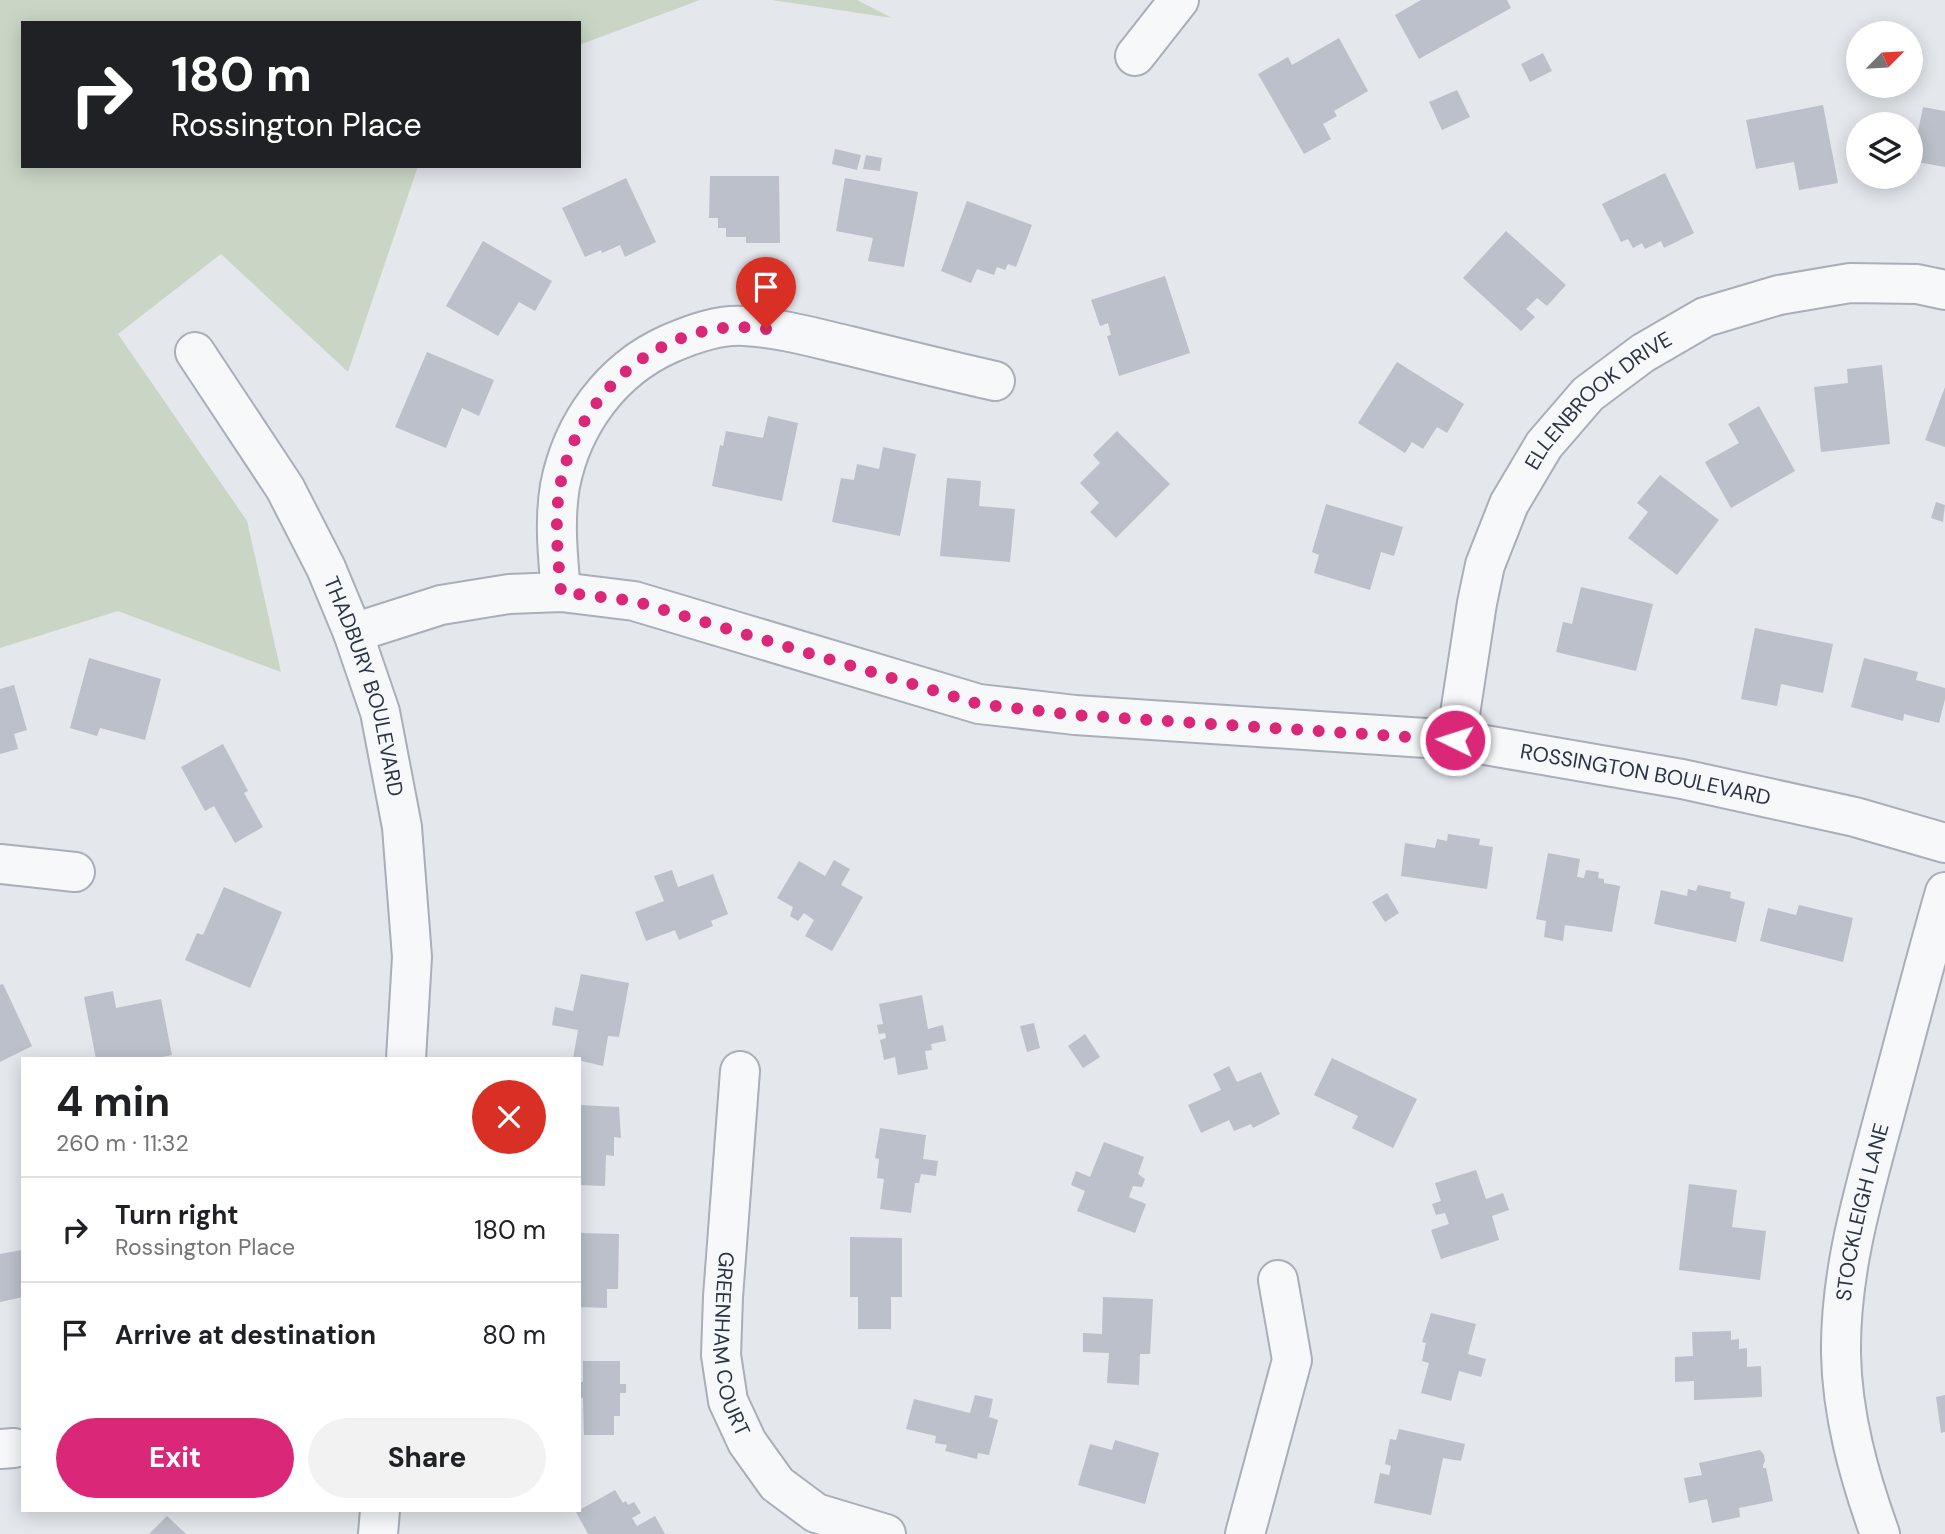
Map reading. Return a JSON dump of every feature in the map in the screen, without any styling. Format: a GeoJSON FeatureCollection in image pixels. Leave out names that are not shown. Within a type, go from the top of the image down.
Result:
{"type":"FeatureCollection","features":[{"type":"Feature","properties":{"kind":"street"},"geometry":{"type":"LineString","coordinates":[[1135,56],[1179,0]]}},
{"type":"Feature","properties":{"kind":"street","name":"ELLENBROOK DRIVE"},"geometry":{"type":"LineString","coordinates":[[1455,740],[1485,565],[1509,504],[1544,446],[1588,394],[1643,352],[1705,317],[1779,295],[1850,283],[1917,284],[1945,290]]}},
{"type":"Feature","properties":{"kind":"street"},"geometry":{"type":"LineString","coordinates":[[561,592],[557,539],[560,486],[575,435],[596,401],[621,373],[654,351],[696,332],[743,325],[790,332],[995,381]]}},
{"type":"Feature","properties":{"kind":"street","name":"THADBURY BOULEVARD"},"geometry":{"type":"LineString","coordinates":[[195,352],[285,488],[326,568],[353,633],[380,712],[402,827],[412,957],[406,1057]]}},
{"type":"Feature","properties":{"kind":"street","name":"ROSSINGTON BOULEVARD"},"geometry":{"type":"LineString","coordinates":[[353,633],[441,605],[509,594],[561,592],[634,601],[979,704],[1075,715],[1455,740],[1682,779],[1855,817],[1945,843]]}},
{"type":"Feature","properties":{"kind":"street"},"geometry":{"type":"LineString","coordinates":[[0,864],[75,872]]}},
{"type":"Feature","properties":{"kind":"street","name":"STOCKLEIGH LANE"},"geometry":{"type":"LineString","coordinates":[[1880,1534],[1864,1490],[1848,1423],[1841,1355],[1842,1303],[1853,1236],[1945,892]]}},
{"type":"Feature","properties":{"kind":"street","name":"GREENHAM COURT"},"geometry":{"type":"LineString","coordinates":[[740,1071],[723,1297],[721,1355],[728,1401],[747,1442],[777,1484],[816,1513],[886,1534]]}},
{"type":"Feature","properties":{"kind":"street"},"geometry":{"type":"LineString","coordinates":[[1245,1534],[1292,1360],[1278,1280]]}},
{"type":"Feature","properties":{"kind":"street"},"geometry":{"type":"LineString","coordinates":[[378,1534],[380,1512]]}},
{"type":"Feature","properties":{"kind":"green space"},"geometry":{"type":"Polygon","coordinates":[[[0,0],[700,0],[581,44],[581,21],[21,21],[21,168],[417,168],[348,372],[221,254],[118,334],[247,521],[281,672],[118,611],[0,648],[0,0]]]}},
{"type":"Feature","properties":{"kind":"green space"},"geometry":{"type":"Polygon","coordinates":[[[772,0],[857,0],[892,18],[772,0]]]}},
{"type":"Feature","properties":{"kind":"building"},"geometry":{"type":"Polygon","coordinates":[[[1421,0],[1507,0],[1511,8],[1419,59],[1395,15],[1421,0]]]}},
{"type":"Feature","properties":{"kind":"building"},"geometry":{"type":"Polygon","coordinates":[[[1339,38],[1368,91],[1334,111],[1337,116],[1323,124],[1331,139],[1304,154],[1258,74],[1288,57],[1292,65],[1339,38]]]}},
{"type":"Feature","properties":{"kind":"building"},"geometry":{"type":"Polygon","coordinates":[[[1543,53],[1552,71],[1530,82],[1521,64],[1543,53]]]}},
{"type":"Feature","properties":{"kind":"building"},"geometry":{"type":"Polygon","coordinates":[[[1457,90],[1470,117],[1442,130],[1429,102],[1457,90]]]}},
{"type":"Feature","properties":{"kind":"building"},"geometry":{"type":"Polygon","coordinates":[[[1823,105],[1838,183],[1799,190],[1794,162],[1756,169],[1746,120],[1823,105]]]}},
{"type":"Feature","properties":{"kind":"building"},"geometry":{"type":"Polygon","coordinates":[[[1923,107],[1945,111],[1945,167],[1923,163],[1923,107]]]}},
{"type":"Feature","properties":{"kind":"building"},"geometry":{"type":"Polygon","coordinates":[[[835,149],[861,155],[857,170],[832,164],[835,149]]]}},
{"type":"Feature","properties":{"kind":"building"},"geometry":{"type":"Polygon","coordinates":[[[866,155],[882,158],[880,171],[863,169],[866,155]]]}},
{"type":"Feature","properties":{"kind":"building"},"geometry":{"type":"Polygon","coordinates":[[[1665,173],[1694,233],[1664,248],[1661,241],[1645,249],[1642,243],[1633,248],[1628,239],[1621,242],[1602,204],[1665,173]]]}},
{"type":"Feature","properties":{"kind":"building"},"geometry":{"type":"Polygon","coordinates":[[[710,176],[779,176],[780,243],[746,243],[746,237],[726,237],[726,228],[718,228],[718,218],[709,218],[710,176]]]}},
{"type":"Feature","properties":{"kind":"building"},"geometry":{"type":"Polygon","coordinates":[[[626,178],[656,242],[625,257],[620,245],[585,257],[562,208],[626,178]]]}},
{"type":"Feature","properties":{"kind":"building"},"geometry":{"type":"Polygon","coordinates":[[[845,178],[918,192],[904,267],[868,261],[873,238],[836,231],[845,178]]]}},
{"type":"Feature","properties":{"kind":"building"},"geometry":{"type":"Polygon","coordinates":[[[967,201],[1032,225],[1016,267],[1008,264],[1005,270],[997,267],[994,275],[977,269],[971,283],[941,271],[967,201]]]}},
{"type":"Feature","properties":{"kind":"building"},"geometry":{"type":"Polygon","coordinates":[[[1506,231],[1566,285],[1547,306],[1537,298],[1526,309],[1535,317],[1521,331],[1463,278],[1506,231]]]}},
{"type":"Feature","properties":{"kind":"building"},"geometry":{"type":"Polygon","coordinates":[[[483,241],[552,281],[535,311],[519,302],[498,336],[446,306],[483,241]]]}},
{"type":"Feature","properties":{"kind":"building"},"geometry":{"type":"Polygon","coordinates":[[[1165,276],[1190,353],[1119,376],[1107,336],[1111,335],[1108,323],[1100,326],[1091,300],[1165,276]]]}},
{"type":"Feature","properties":{"kind":"building"},"geometry":{"type":"Polygon","coordinates":[[[427,352],[494,380],[479,416],[462,408],[446,448],[395,427],[427,352]]]}},
{"type":"Feature","properties":{"kind":"building"},"geometry":{"type":"Polygon","coordinates":[[[1397,362],[1464,404],[1447,433],[1437,427],[1423,449],[1412,442],[1405,453],[1358,423],[1397,362]]]}},
{"type":"Feature","properties":{"kind":"building"},"geometry":{"type":"Polygon","coordinates":[[[1882,365],[1890,444],[1821,452],[1814,387],[1848,383],[1847,369],[1882,365]]]}},
{"type":"Feature","properties":{"kind":"building"},"geometry":{"type":"Polygon","coordinates":[[[1945,387],[1945,447],[1925,440],[1945,387]]]}},
{"type":"Feature","properties":{"kind":"building"},"geometry":{"type":"Polygon","coordinates":[[[1759,406],[1795,471],[1731,508],[1705,462],[1739,443],[1728,424],[1759,406]]]}},
{"type":"Feature","properties":{"kind":"building"},"geometry":{"type":"Polygon","coordinates":[[[768,416],[798,423],[782,501],[712,486],[720,445],[723,446],[726,431],[763,438],[768,416]]]}},
{"type":"Feature","properties":{"kind":"building"},"geometry":{"type":"Polygon","coordinates":[[[1117,431],[1170,484],[1116,538],[1090,512],[1099,503],[1080,483],[1100,463],[1093,455],[1117,431]]]}},
{"type":"Feature","properties":{"kind":"building"},"geometry":{"type":"Polygon","coordinates":[[[883,447],[916,454],[900,536],[832,522],[841,478],[854,480],[857,464],[879,469],[883,447]]]}},
{"type":"Feature","properties":{"kind":"building"},"geometry":{"type":"Polygon","coordinates":[[[1660,475],[1719,520],[1677,575],[1628,538],[1648,512],[1637,503],[1660,475]]]}},
{"type":"Feature","properties":{"kind":"building"},"geometry":{"type":"Polygon","coordinates":[[[947,478],[981,481],[979,506],[1015,509],[1010,562],[940,556],[947,478]]]}},
{"type":"Feature","properties":{"kind":"building"},"geometry":{"type":"Polygon","coordinates":[[[1936,502],[1945,505],[1943,522],[1931,518],[1936,502]]]}},
{"type":"Feature","properties":{"kind":"building"},"geometry":{"type":"Polygon","coordinates":[[[1326,504],[1403,527],[1394,556],[1381,552],[1370,590],[1314,573],[1319,555],[1312,552],[1326,504]]]}},
{"type":"Feature","properties":{"kind":"building"},"geometry":{"type":"Polygon","coordinates":[[[1581,587],[1653,604],[1636,671],[1556,652],[1563,622],[1572,624],[1581,587]]]}},
{"type":"Feature","properties":{"kind":"building"},"geometry":{"type":"Polygon","coordinates":[[[1755,628],[1833,644],[1823,693],[1781,684],[1777,706],[1741,699],[1755,628]]]}},
{"type":"Feature","properties":{"kind":"building"},"geometry":{"type":"Polygon","coordinates":[[[89,658],[161,679],[145,740],[100,728],[97,736],[70,728],[89,658]]]}},
{"type":"Feature","properties":{"kind":"building"},"geometry":{"type":"Polygon","coordinates":[[[1864,658],[1918,672],[1916,680],[1945,688],[1939,723],[1904,714],[1903,721],[1851,707],[1864,658]]]}},
{"type":"Feature","properties":{"kind":"building"},"geometry":{"type":"Polygon","coordinates":[[[14,685],[27,730],[14,734],[18,749],[0,754],[0,689],[14,685]]]}},
{"type":"Feature","properties":{"kind":"building"},"geometry":{"type":"Polygon","coordinates":[[[223,744],[248,791],[244,793],[263,827],[235,843],[214,806],[205,811],[181,767],[223,744]]]}},
{"type":"Feature","properties":{"kind":"building"},"geometry":{"type":"Polygon","coordinates":[[[1448,834],[1480,839],[1479,845],[1493,847],[1487,889],[1401,876],[1405,843],[1435,848],[1437,839],[1447,841],[1448,834]]]}},
{"type":"Feature","properties":{"kind":"building"},"geometry":{"type":"Polygon","coordinates":[[[1548,853],[1580,859],[1577,877],[1584,878],[1586,870],[1599,872],[1598,878],[1604,879],[1604,883],[1620,886],[1612,932],[1565,925],[1563,941],[1544,937],[1546,921],[1536,919],[1548,853]]]}},
{"type":"Feature","properties":{"kind":"building"},"geometry":{"type":"Polygon","coordinates":[[[834,860],[850,869],[841,885],[863,897],[832,951],[805,936],[814,920],[804,913],[798,921],[790,916],[793,907],[777,898],[799,861],[825,876],[834,860]]]}},
{"type":"Feature","properties":{"kind":"building"},"geometry":{"type":"Polygon","coordinates":[[[672,870],[678,887],[713,874],[728,914],[711,921],[713,926],[679,940],[675,930],[646,941],[635,912],[664,901],[654,876],[672,870]]]}},
{"type":"Feature","properties":{"kind":"building"},"geometry":{"type":"Polygon","coordinates":[[[1698,885],[1731,892],[1730,898],[1745,902],[1736,942],[1654,924],[1661,890],[1687,896],[1688,889],[1696,891],[1698,885]]]}},
{"type":"Feature","properties":{"kind":"building"},"geometry":{"type":"Polygon","coordinates":[[[224,887],[282,912],[250,988],[185,960],[197,933],[203,935],[224,887]]]}},
{"type":"Feature","properties":{"kind":"building"},"geometry":{"type":"Polygon","coordinates":[[[1387,893],[1399,913],[1385,922],[1372,902],[1387,893]]]}},
{"type":"Feature","properties":{"kind":"building"},"geometry":{"type":"Polygon","coordinates":[[[1799,905],[1853,918],[1843,962],[1760,941],[1768,908],[1796,915],[1799,905]]]}},
{"type":"Feature","properties":{"kind":"building"},"geometry":{"type":"Polygon","coordinates":[[[581,974],[629,983],[619,1037],[608,1036],[603,1066],[581,1061],[581,1057],[573,1057],[578,1030],[552,1025],[555,1007],[573,1011],[581,974]]]}},
{"type":"Feature","properties":{"kind":"building"},"geometry":{"type":"Polygon","coordinates":[[[3,984],[32,1046],[0,1062],[0,985],[3,984]]]}},
{"type":"Feature","properties":{"kind":"building"},"geometry":{"type":"Polygon","coordinates":[[[113,991],[116,1008],[161,999],[172,1055],[96,1057],[84,997],[113,991]]]}},
{"type":"Feature","properties":{"kind":"building"},"geometry":{"type":"Polygon","coordinates":[[[922,995],[928,1029],[943,1025],[946,1041],[931,1044],[932,1050],[925,1051],[928,1069],[898,1075],[895,1057],[884,1060],[880,1040],[886,1038],[885,1033],[879,1034],[877,1025],[883,1024],[879,1004],[922,995]]]}},
{"type":"Feature","properties":{"kind":"building"},"geometry":{"type":"Polygon","coordinates":[[[1034,1023],[1040,1048],[1027,1052],[1020,1026],[1034,1023]]]}},
{"type":"Feature","properties":{"kind":"building"},"geometry":{"type":"Polygon","coordinates":[[[1085,1034],[1100,1057],[1083,1068],[1068,1046],[1085,1034]]]}},
{"type":"Feature","properties":{"kind":"building"},"geometry":{"type":"Polygon","coordinates":[[[1332,1058],[1417,1099],[1393,1148],[1352,1128],[1358,1116],[1314,1095],[1332,1058]]]}},
{"type":"Feature","properties":{"kind":"building"},"geometry":{"type":"Polygon","coordinates":[[[1229,1066],[1237,1082],[1261,1072],[1280,1114],[1253,1128],[1251,1124],[1234,1131],[1229,1120],[1201,1133],[1188,1105],[1221,1090],[1213,1074],[1229,1066]]]}},
{"type":"Feature","properties":{"kind":"building"},"geometry":{"type":"Polygon","coordinates":[[[581,1105],[619,1107],[621,1138],[614,1137],[614,1156],[606,1155],[605,1186],[581,1185],[581,1105]]]}},
{"type":"Feature","properties":{"kind":"building"},"geometry":{"type":"Polygon","coordinates":[[[880,1128],[926,1135],[923,1159],[938,1161],[936,1176],[921,1174],[919,1183],[915,1183],[911,1213],[880,1209],[884,1179],[877,1178],[879,1159],[875,1158],[880,1128]]]}},
{"type":"Feature","properties":{"kind":"building"},"geometry":{"type":"Polygon","coordinates":[[[1104,1142],[1144,1157],[1138,1174],[1145,1179],[1142,1187],[1133,1186],[1129,1197],[1146,1204],[1135,1233],[1077,1211],[1085,1191],[1071,1185],[1076,1171],[1090,1177],[1104,1142]]]}},
{"type":"Feature","properties":{"kind":"building"},"geometry":{"type":"Polygon","coordinates":[[[1476,1170],[1486,1199],[1503,1193],[1509,1210],[1492,1216],[1499,1240],[1441,1259],[1431,1230],[1449,1224],[1445,1213],[1436,1215],[1432,1204],[1441,1201],[1435,1183],[1476,1170]]]}},
{"type":"Feature","properties":{"kind":"building"},"geometry":{"type":"Polygon","coordinates":[[[1689,1184],[1737,1190],[1732,1227],[1766,1231],[1760,1280],[1679,1270],[1689,1184]]]}},
{"type":"Feature","properties":{"kind":"building"},"geometry":{"type":"Polygon","coordinates":[[[581,1233],[619,1234],[618,1289],[607,1289],[607,1308],[581,1307],[581,1233]]]}},
{"type":"Feature","properties":{"kind":"building"},"geometry":{"type":"Polygon","coordinates":[[[850,1237],[902,1238],[902,1297],[891,1297],[891,1329],[858,1329],[858,1297],[850,1297],[850,1237]]]}},
{"type":"Feature","properties":{"kind":"building"},"geometry":{"type":"Polygon","coordinates":[[[21,1250],[21,1297],[0,1302],[0,1254],[21,1250]]]}},
{"type":"Feature","properties":{"kind":"building"},"geometry":{"type":"Polygon","coordinates":[[[1103,1297],[1153,1299],[1150,1354],[1140,1354],[1139,1385],[1107,1383],[1109,1353],[1083,1352],[1083,1333],[1102,1334],[1103,1297]]]}},
{"type":"Feature","properties":{"kind":"building"},"geometry":{"type":"Polygon","coordinates":[[[1431,1313],[1476,1324],[1468,1354],[1486,1359],[1481,1377],[1459,1371],[1451,1401],[1421,1393],[1429,1363],[1422,1361],[1426,1343],[1422,1342],[1431,1313]]]}},
{"type":"Feature","properties":{"kind":"building"},"geometry":{"type":"Polygon","coordinates":[[[1731,1331],[1731,1340],[1739,1339],[1739,1349],[1747,1348],[1747,1367],[1761,1366],[1762,1397],[1694,1400],[1694,1381],[1675,1382],[1675,1357],[1693,1356],[1692,1332],[1731,1331]]]}},
{"type":"Feature","properties":{"kind":"building"},"geometry":{"type":"Polygon","coordinates":[[[583,1361],[620,1361],[620,1384],[626,1384],[626,1393],[620,1393],[620,1416],[614,1416],[614,1435],[584,1435],[581,1398],[583,1361]]]}},
{"type":"Feature","properties":{"kind":"building"},"geometry":{"type":"Polygon","coordinates":[[[975,1395],[993,1399],[989,1417],[998,1420],[989,1455],[978,1453],[977,1459],[945,1451],[947,1445],[935,1443],[936,1436],[906,1429],[914,1399],[970,1413],[975,1395]]]}},
{"type":"Feature","properties":{"kind":"building"},"geometry":{"type":"Polygon","coordinates":[[[1945,1395],[1945,1432],[1941,1433],[1936,1397],[1945,1395]]]}},
{"type":"Feature","properties":{"kind":"building"},"geometry":{"type":"Polygon","coordinates":[[[1399,1429],[1465,1444],[1461,1461],[1443,1458],[1431,1515],[1374,1503],[1380,1473],[1389,1475],[1391,1466],[1385,1464],[1390,1439],[1396,1440],[1399,1429]]]}},
{"type":"Feature","properties":{"kind":"building"},"geometry":{"type":"Polygon","coordinates":[[[1115,1440],[1159,1453],[1145,1504],[1078,1485],[1090,1444],[1112,1450],[1115,1440]]]}},
{"type":"Feature","properties":{"kind":"building"},"geometry":{"type":"Polygon","coordinates":[[[1760,1450],[1764,1455],[1763,1468],[1766,1468],[1773,1501],[1739,1508],[1740,1517],[1712,1523],[1707,1499],[1689,1503],[1684,1478],[1702,1475],[1699,1463],[1760,1450]]]}},
{"type":"Feature","properties":{"kind":"building"},"geometry":{"type":"Polygon","coordinates":[[[615,1490],[623,1503],[626,1501],[628,1505],[634,1502],[641,1513],[632,1518],[637,1526],[655,1516],[665,1534],[588,1534],[576,1512],[581,1512],[581,1509],[615,1490]]]}},
{"type":"Feature","properties":{"kind":"building"},"geometry":{"type":"Polygon","coordinates":[[[167,1516],[186,1534],[149,1534],[167,1516]]]}},
{"type":"Feature","properties":{"kind":"route"},"geometry":{"type":"LineString","coordinates":[[766,329],[743,325],[696,332],[654,351],[621,373],[596,401],[575,435],[560,486],[557,539],[561,592],[634,601],[979,704],[1075,715],[1455,740]]}}]}
